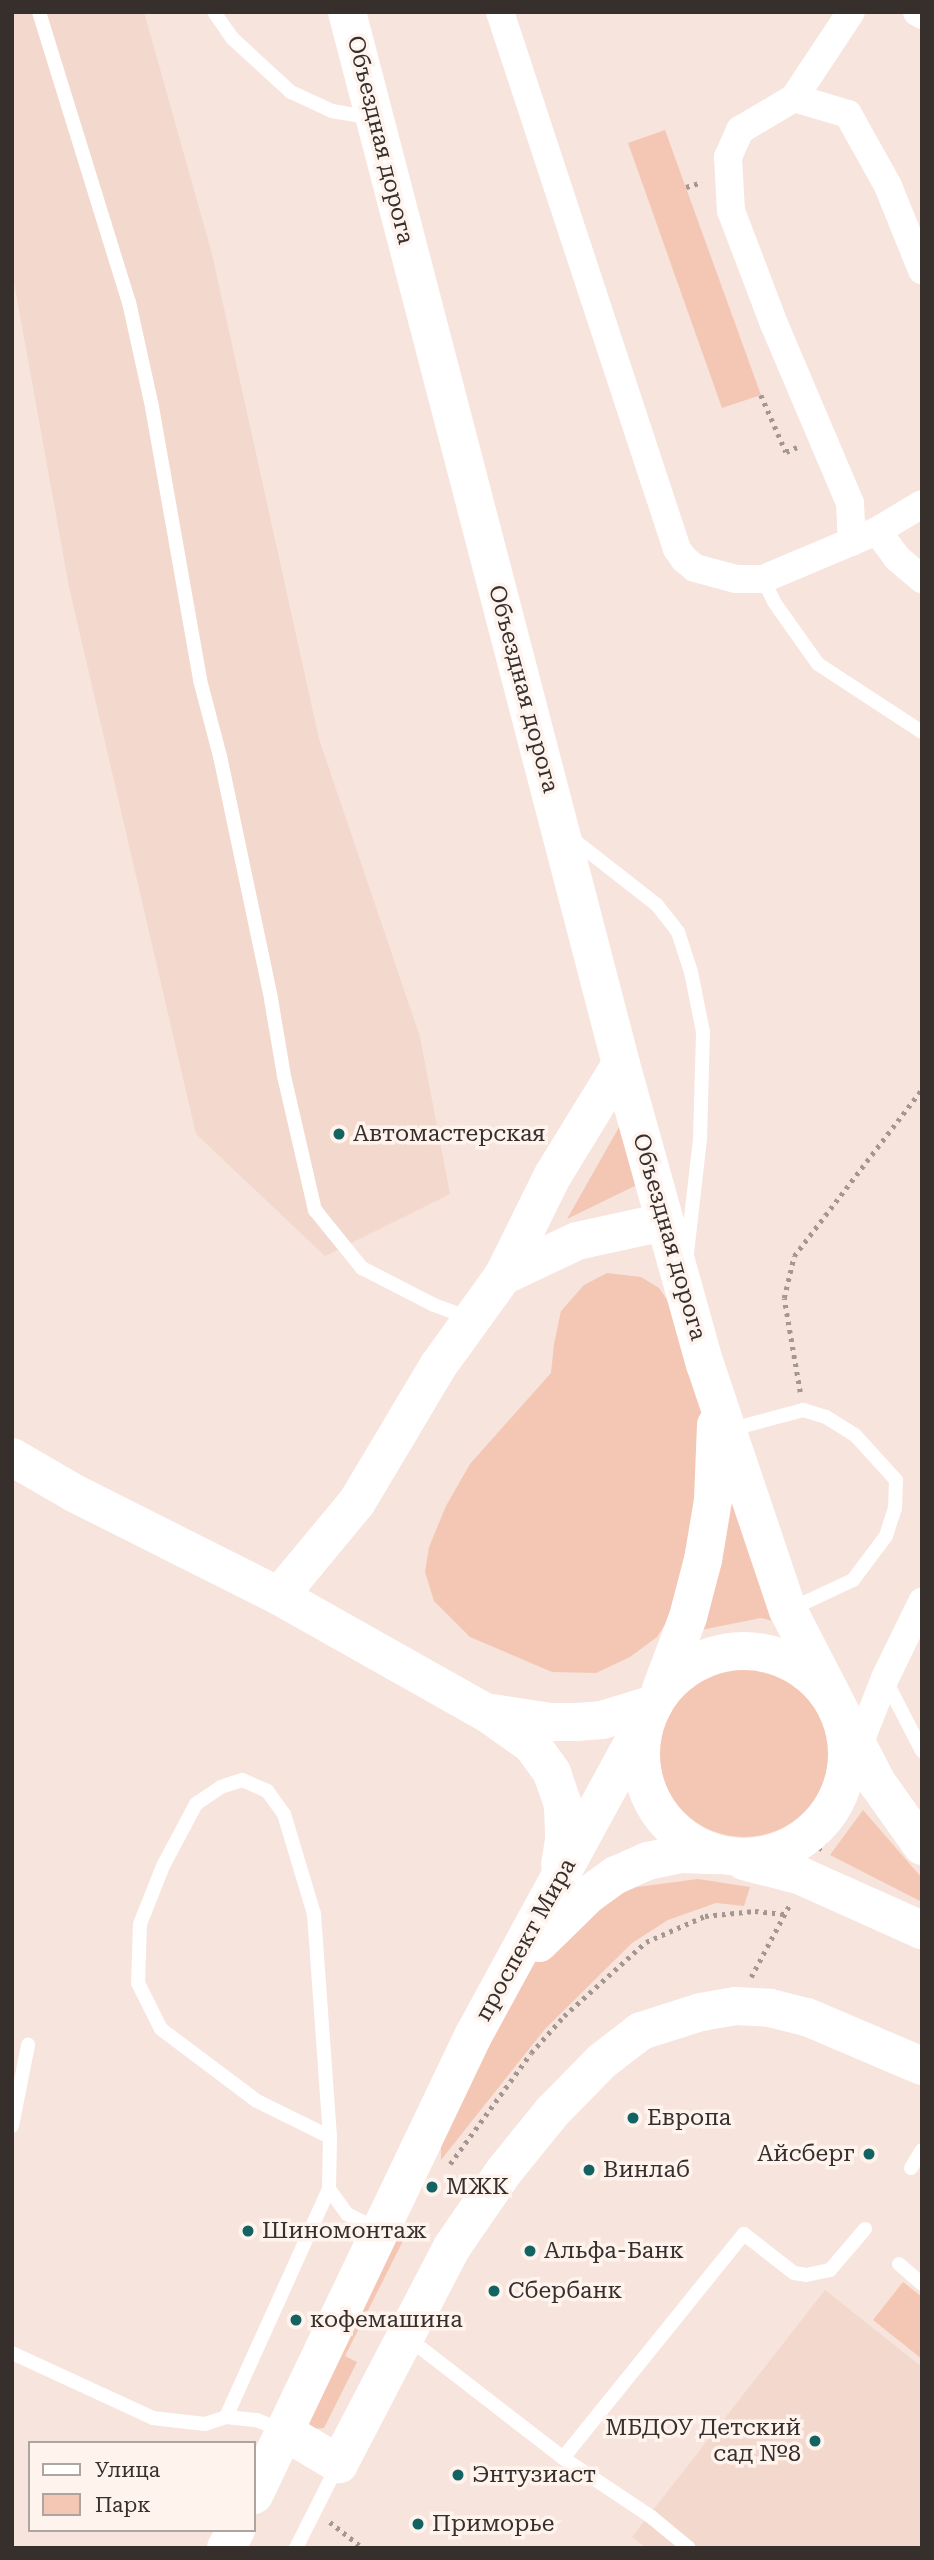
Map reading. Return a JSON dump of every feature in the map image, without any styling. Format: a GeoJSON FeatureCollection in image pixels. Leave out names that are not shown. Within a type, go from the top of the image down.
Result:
{"type":"FeatureCollection","features":[{"type":"Feature","properties":{"kind":"main road","name":"Объездная дорога"},"geometry":{"type":"LineString","coordinates":[[347,12],[621,1065],[705,1364]]}},
{"type":"Feature","properties":{"kind":"main road"},"geometry":{"type":"LineString","coordinates":[[279,1596],[357,1502],[470,1318],[503,1276],[553,1175],[621,1065]]}},
{"type":"Feature","properties":{"kind":"main road"},"geometry":{"type":"LineString","coordinates":[[503,1276],[577,1241],[664,1222]]}},
{"type":"Feature","properties":{"kind":"main road"},"geometry":{"type":"LineString","coordinates":[[705,1364],[788,1610],[858,1747],[860,1786]]}},
{"type":"Feature","properties":{"kind":"main road","name":"проспект Мира"},"geometry":{"type":"LineString","coordinates":[[256,2491],[473,2036],[671,1668],[688,1617],[713,1500],[718,1433],[705,1364]]}},
{"type":"Feature","properties":{"kind":"main road"},"geometry":{"type":"LineString","coordinates":[[12,1457],[74,1493],[279,1596],[487,1713],[532,1745],[552,1773],[563,1805],[564,1840],[556,1885]]}},
{"type":"Feature","properties":{"kind":"main road"},"geometry":{"type":"LineString","coordinates":[[922,1846],[860,1786],[847,1764],[847,1740],[834,1702],[821,1684],[795,1664],[763,1651],[722,1652],[690,1665],[665,1687],[654,1704],[641,1737],[640,1761],[651,1801],[677,1833],[696,1846],[719,1855],[801,1876],[922,1930]]}},
{"type":"Feature","properties":{"kind":"main road"},"geometry":{"type":"LineString","coordinates":[[487,1713],[550,1722],[575,1722],[602,1720],[654,1704]]}},
{"type":"Feature","properties":{"kind":"main road"},"geometry":{"type":"LineString","coordinates":[[473,2036],[528,1956],[588,1895],[616,1875],[648,1861],[680,1854],[746,1858],[770,1855],[795,1844],[814,1830],[860,1786]]}},
{"type":"Feature","properties":{"kind":"main road"},"geometry":{"type":"LineString","coordinates":[[285,2432],[339,2464],[404,2335],[452,2248],[505,2170],[552,2112],[602,2061],[641,2031],[701,2012],[734,2006],[770,2007],[807,2017],[922,2066]]}},
{"type":"Feature","properties":{"kind":"main road"},"geometry":{"type":"LineString","coordinates":[[226,2548],[235,2532]]}},
{"type":"Feature","properties":{"kind":"street"},"geometry":{"type":"LineString","coordinates":[[500,12],[677,549],[695,568],[736,579],[763,579],[865,537],[922,503]]}},
{"type":"Feature","properties":{"kind":"street"},"geometry":{"type":"LineString","coordinates":[[851,12],[794,98],[740,130],[728,157],[731,211],[774,324],[865,537],[922,579]]}},
{"type":"Feature","properties":{"kind":"street"},"geometry":{"type":"LineString","coordinates":[[917,12],[922,15]]}},
{"type":"Feature","properties":{"kind":"street"},"geometry":{"type":"LineString","coordinates":[[794,98],[848,114],[888,186],[922,270]]}},
{"type":"Feature","properties":{"kind":"street"},"geometry":{"type":"LineString","coordinates":[[858,1747],[885,1678],[922,1602]]}},
{"type":"Feature","properties":{"kind":"lane"},"geometry":{"type":"LineString","coordinates":[[38,12],[129,302],[152,407],[200,680],[220,756],[271,999],[284,1076],[315,1210],[362,1268],[434,1305],[470,1318]]}},
{"type":"Feature","properties":{"kind":"lane"},"geometry":{"type":"LineString","coordinates":[[214,12],[232,38],[291,92],[332,111],[374,118]]}},
{"type":"Feature","properties":{"kind":"lane"},"geometry":{"type":"LineString","coordinates":[[763,579],[774,602],[818,664],[922,732]]}},
{"type":"Feature","properties":{"kind":"lane"},"geometry":{"type":"LineString","coordinates":[[559,829],[657,905],[678,932],[691,972],[703,1032],[699,1139],[683,1286]]}},
{"type":"Feature","properties":{"kind":"lane"},"geometry":{"type":"LineString","coordinates":[[727,1430],[803,1410],[826,1417],[855,1435],[896,1480],[895,1508],[886,1536],[853,1580],[788,1610]]}},
{"type":"Feature","properties":{"kind":"lane"},"geometry":{"type":"LineString","coordinates":[[885,1678],[922,1751]]}},
{"type":"Feature","properties":{"kind":"lane"},"geometry":{"type":"LineString","coordinates":[[226,2417],[328,2189],[330,2137],[314,1914],[284,1814],[267,1791],[242,1780],[221,1787],[196,1804],[163,1866],[140,1924],[138,1983],[161,2029],[257,2101],[330,2137]]}},
{"type":"Feature","properties":{"kind":"lane"},"geometry":{"type":"LineString","coordinates":[[12,2126],[28,2045]]}},
{"type":"Feature","properties":{"kind":"lane"},"geometry":{"type":"LineString","coordinates":[[911,2168],[922,2150]]}},
{"type":"Feature","properties":{"kind":"lane"},"geometry":{"type":"LineString","coordinates":[[328,2189],[347,2214],[381,2231]]}},
{"type":"Feature","properties":{"kind":"lane"},"geometry":{"type":"LineString","coordinates":[[563,2458],[744,2234],[794,2273],[806,2275],[830,2270],[865,2230]]}},
{"type":"Feature","properties":{"kind":"lane"},"geometry":{"type":"LineString","coordinates":[[899,2264],[922,2284]]}},
{"type":"Feature","properties":{"kind":"lane"},"geometry":{"type":"LineString","coordinates":[[404,2335],[563,2458],[650,2516],[689,2548]]}},
{"type":"Feature","properties":{"kind":"lane"},"geometry":{"type":"LineString","coordinates":[[12,2353],[153,2418],[205,2424],[226,2417],[257,2420],[285,2432]]}},
{"type":"Feature","properties":{"kind":"lane"},"geometry":{"type":"LineString","coordinates":[[296,2548],[339,2464]]}},
{"type":"Feature","properties":{"kind":"path"},"geometry":{"type":"LineString","coordinates":[[761,395],[786,452]]}},
{"type":"Feature","properties":{"kind":"path"},"geometry":{"type":"LineString","coordinates":[[803,1410],[784,1298],[794,1256],[922,1089]]}},
{"type":"Feature","properties":{"kind":"path"},"geometry":{"type":"LineString","coordinates":[[734,2006],[786,1914],[801,1876],[859,1796],[860,1786]]}},
{"type":"Feature","properties":{"kind":"path"},"geometry":{"type":"LineString","coordinates":[[314,2510],[363,2548]]}},
{"type":"Feature","properties":{"kind":"shaded area"},"geometry":{"type":"Polygon","coordinates":[[[12,12],[144,12],[212,254],[319,739],[420,1037],[450,1194],[325,1256],[196,1134],[69,587],[12,271],[12,12]]]}},
{"type":"Feature","properties":{"kind":"shaded area","name":"МБДОУ Детский сад №8"},"geometry":{"type":"Polygon","coordinates":[[[825,2290],[922,2367],[922,2548],[646,2548],[632,2537],[825,2290]]]}},
{"type":"Feature","properties":{"kind":"green space"},"geometry":{"type":"Polygon","coordinates":[[[665,130],[761,395],[722,408],[628,143],[665,130]]]}},
{"type":"Feature","properties":{"kind":"green space"},"geometry":{"type":"Polygon","coordinates":[[[627,1113],[645,1181],[567,1219],[627,1113]]]}},
{"type":"Feature","properties":{"kind":"green space"},"geometry":{"type":"Polygon","coordinates":[[[607,1273],[641,1277],[659,1288],[674,1310],[697,1383],[705,1434],[696,1531],[673,1612],[657,1637],[630,1657],[596,1673],[552,1672],[470,1637],[434,1601],[425,1572],[429,1547],[446,1506],[470,1464],[551,1373],[561,1311],[584,1285],[607,1273]]]}},
{"type":"Feature","properties":{"kind":"green space"},"geometry":{"type":"Polygon","coordinates":[[[733,1497],[784,1624],[761,1618],[696,1631],[733,1497]]]}},
{"type":"Feature","properties":{"kind":"green space"},"geometry":{"type":"Polygon","coordinates":[[[744,1667],[777,1673],[804,1692],[823,1719],[829,1752],[823,1785],[804,1812],[777,1831],[744,1837],[711,1831],[684,1812],[665,1785],[659,1752],[665,1719],[684,1692],[711,1673],[744,1667]]]}},
{"type":"Feature","properties":{"kind":"green space"},"geometry":{"type":"Polygon","coordinates":[[[863,1810],[922,1878],[922,1902],[830,1855],[863,1810]]]}},
{"type":"Feature","properties":{"kind":"green space"},"geometry":{"type":"Polygon","coordinates":[[[698,1879],[750,1887],[744,1906],[716,1903],[668,1920],[632,1943],[545,2029],[441,2160],[441,2126],[539,1955],[605,1900],[637,1887],[698,1879]]]}},
{"type":"Feature","properties":{"kind":"green space"},"geometry":{"type":"Polygon","coordinates":[[[397,2226],[408,2231],[345,2356],[357,2362],[324,2428],[310,2429],[304,2411],[397,2226]]]}},
{"type":"Feature","properties":{"kind":"green space"},"geometry":{"type":"Polygon","coordinates":[[[903,2282],[922,2297],[922,2359],[873,2320],[903,2282]]]}},
{"type":"Feature","properties":{"kind":"place","name":"Автомастерская"},"geometry":{"type":"Point","coordinates":[339,1134]}},
{"type":"Feature","properties":{"kind":"place","name":"Европа"},"geometry":{"type":"Point","coordinates":[633,2118]}},
{"type":"Feature","properties":{"kind":"place","name":"Айсберг"},"geometry":{"type":"Point","coordinates":[869,2154]}},
{"type":"Feature","properties":{"kind":"place","name":"Винлаб"},"geometry":{"type":"Point","coordinates":[589,2170]}},
{"type":"Feature","properties":{"kind":"place","name":"МЖК"},"geometry":{"type":"Point","coordinates":[432,2187]}},
{"type":"Feature","properties":{"kind":"place","name":"Шиномонтаж"},"geometry":{"type":"Point","coordinates":[248,2231]}},
{"type":"Feature","properties":{"kind":"place","name":"Альфа-Банк"},"geometry":{"type":"Point","coordinates":[530,2251]}},
{"type":"Feature","properties":{"kind":"place","name":"Сбербанк"},"geometry":{"type":"Point","coordinates":[494,2291]}},
{"type":"Feature","properties":{"kind":"place","name":"кофемашина"},"geometry":{"type":"Point","coordinates":[296,2320]}},
{"type":"Feature","properties":{"kind":"place","name":"МБДОУ Детский сад №8"},"geometry":{"type":"Point","coordinates":[815,2441]}},
{"type":"Feature","properties":{"kind":"place","name":"Энтузиаст"},"geometry":{"type":"Point","coordinates":[458,2475]}},
{"type":"Feature","properties":{"kind":"place","name":"Приморье"},"geometry":{"type":"Point","coordinates":[418,2524]}}]}
